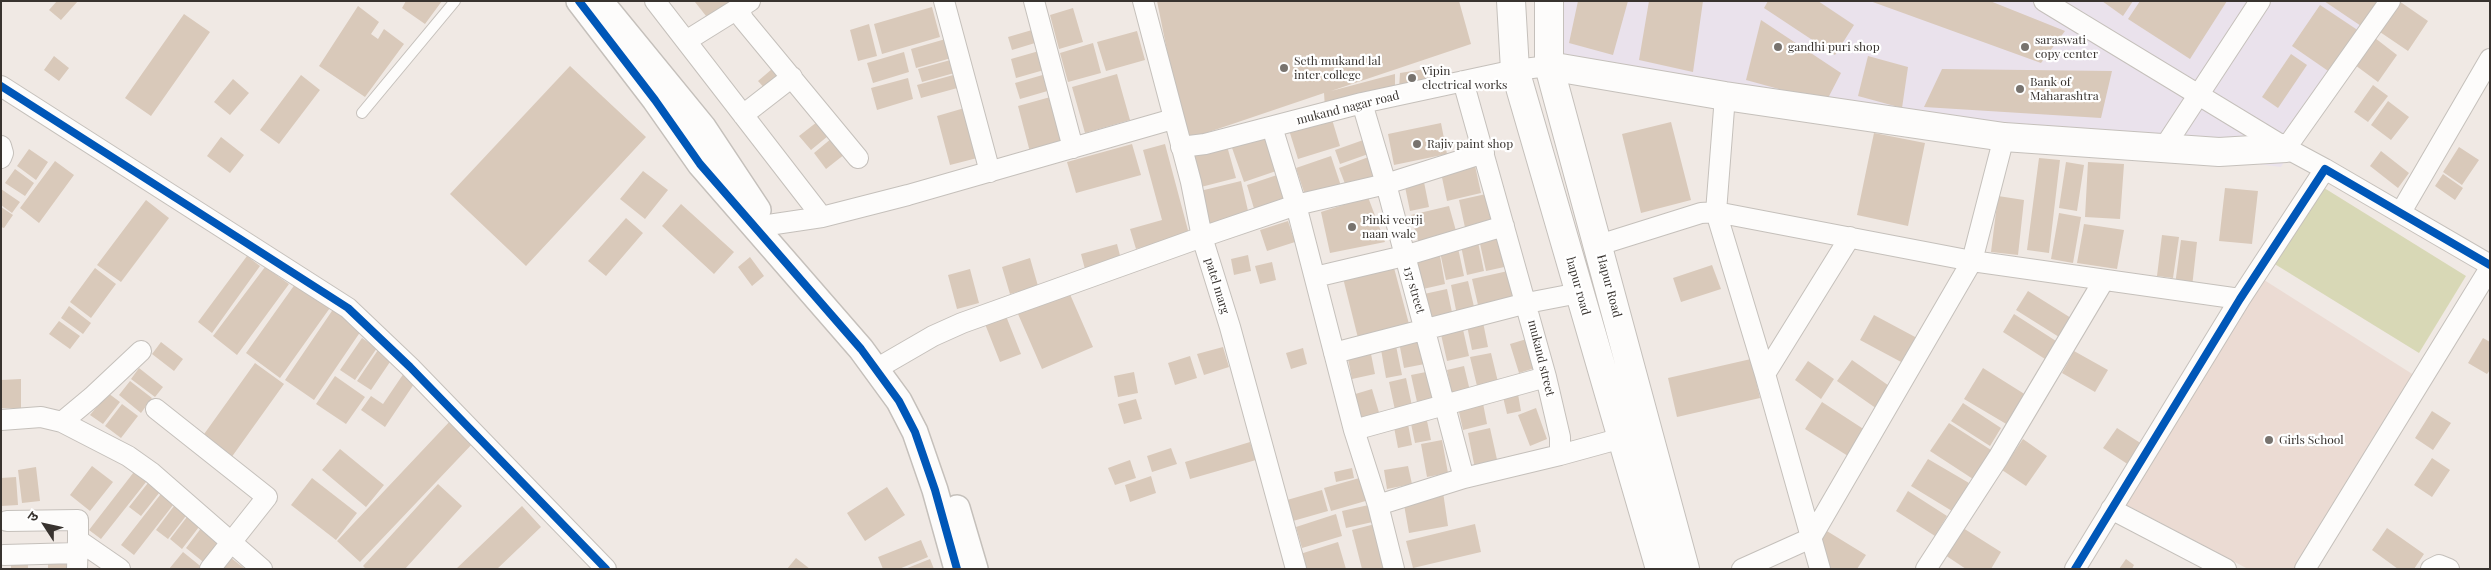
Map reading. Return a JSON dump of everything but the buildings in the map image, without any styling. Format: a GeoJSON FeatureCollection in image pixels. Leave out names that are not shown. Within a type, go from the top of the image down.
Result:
{"type":"FeatureCollection","features":[{"type":"Feature","properties":{"kind":"main road","name":"hapur road"},"geometry":{"type":"LineString","coordinates":[[1511,1],[1515,70],[1660,569]]}},
{"type":"Feature","properties":{"kind":"main road","name":"Hapur Road"},"geometry":{"type":"LineString","coordinates":[[1549,1],[1548,66],[1599,245],[1685,569]]}},
{"type":"Feature","properties":{"kind":"main road"},"geometry":{"type":"LineString","coordinates":[[1548,66],[1726,96],[2004,137],[2220,152],[2286,148]]}},
{"type":"Feature","properties":{"kind":"street"},"geometry":{"type":"LineString","coordinates":[[579,1],[655,100],[700,164],[762,226],[882,364],[931,438],[947,476],[975,569]]}},
{"type":"Feature","properties":{"kind":"street"},"geometry":{"type":"LineString","coordinates":[[600,1],[703,127],[751,201],[762,226]]}},
{"type":"Feature","properties":{"kind":"street"},"geometry":{"type":"LineString","coordinates":[[655,1],[822,217]]}},
{"type":"Feature","properties":{"kind":"street"},"geometry":{"type":"LineString","coordinates":[[944,1],[990,172]]}},
{"type":"Feature","properties":{"kind":"street"},"geometry":{"type":"LineString","coordinates":[[1034,1],[1072,148]]}},
{"type":"Feature","properties":{"kind":"street","name":"patel marg"},"geometry":{"type":"LineString","coordinates":[[1143,1],[1202,237],[1230,327],[1296,569]]}},
{"type":"Feature","properties":{"kind":"street"},"geometry":{"type":"LineString","coordinates":[[2044,1],[2286,148],[2401,212],[2490,267],[2305,569]]}},
{"type":"Feature","properties":{"kind":"street"},"geometry":{"type":"LineString","coordinates":[[2163,149],[2260,1]]}},
{"type":"Feature","properties":{"kind":"street"},"geometry":{"type":"LineString","coordinates":[[2286,148],[2390,1]]}},
{"type":"Feature","properties":{"kind":"street"},"geometry":{"type":"LineString","coordinates":[[686,41],[744,5]]}},
{"type":"Feature","properties":{"kind":"street"},"geometry":{"type":"LineString","coordinates":[[744,5],[743,19],[858,158]]}},
{"type":"Feature","properties":{"kind":"street"},"geometry":{"type":"LineString","coordinates":[[2401,212],[2490,59]]}},
{"type":"Feature","properties":{"kind":"street","name":"mukand nagar road"},"geometry":{"type":"LineString","coordinates":[[1181,147],[1205,144],[1362,103],[1515,70],[1548,66]]}},
{"type":"Feature","properties":{"kind":"street"},"geometry":{"type":"LineString","coordinates":[[743,115],[792,77]]}},
{"type":"Feature","properties":{"kind":"street","name":"mukand street"},"geometry":{"type":"LineString","coordinates":[[1463,81],[1546,377],[1560,437],[1560,455]]}},
{"type":"Feature","properties":{"kind":"street"},"geometry":{"type":"LineString","coordinates":[[1,86],[348,308],[410,367],[606,569]]}},
{"type":"Feature","properties":{"kind":"street"},"geometry":{"type":"LineString","coordinates":[[1726,96],[1716,212],[1765,374],[1820,569]]}},
{"type":"Feature","properties":{"kind":"street","name":"137 street"},"geometry":{"type":"LineString","coordinates":[[1362,103],[1386,184],[1464,478]]}},
{"type":"Feature","properties":{"kind":"street"},"geometry":{"type":"LineString","coordinates":[[762,226],[822,217],[990,172],[1173,119]]}},
{"type":"Feature","properties":{"kind":"street"},"geometry":{"type":"LineString","coordinates":[[1272,127],[1296,205],[1354,430],[1378,505],[1394,569]]}},
{"type":"Feature","properties":{"kind":"street"},"geometry":{"type":"LineString","coordinates":[[1742,569],[1811,538],[1972,261],[2004,137]]}},
{"type":"Feature","properties":{"kind":"street"},"geometry":{"type":"LineString","coordinates":[[1,146],[3,153],[1,158]]}},
{"type":"Feature","properties":{"kind":"street"},"geometry":{"type":"LineString","coordinates":[[882,364],[962,323],[1202,237],[1296,205],[1386,184],[1484,153]]}},
{"type":"Feature","properties":{"kind":"street"},"geometry":{"type":"LineString","coordinates":[[2074,569],[2240,299],[2325,169]]}},
{"type":"Feature","properties":{"kind":"street"},"geometry":{"type":"LineString","coordinates":[[1599,245],[1701,213],[1716,212],[1972,261],[2240,299]]}},
{"type":"Feature","properties":{"kind":"street"},"geometry":{"type":"LineString","coordinates":[[1315,277],[1404,256],[1504,226]]}},
{"type":"Feature","properties":{"kind":"street"},"geometry":{"type":"LineString","coordinates":[[1765,374],[1850,237]]}},
{"type":"Feature","properties":{"kind":"street"},"geometry":{"type":"LineString","coordinates":[[1926,569],[1998,458],[2104,280]]}},
{"type":"Feature","properties":{"kind":"street"},"geometry":{"type":"LineString","coordinates":[[1334,353],[1526,303],[1579,293]]}},
{"type":"Feature","properties":{"kind":"street"},"geometry":{"type":"LineString","coordinates":[[62,422],[92,397],[141,350]]}},
{"type":"Feature","properties":{"kind":"street"},"geometry":{"type":"LineString","coordinates":[[882,364],[915,432],[935,490],[957,569]]}},
{"type":"Feature","properties":{"kind":"street"},"geometry":{"type":"LineString","coordinates":[[1354,430],[1546,377]]}},
{"type":"Feature","properties":{"kind":"street"},"geometry":{"type":"LineString","coordinates":[[156,409],[267,497],[210,569]]}},
{"type":"Feature","properties":{"kind":"street"},"geometry":{"type":"LineString","coordinates":[[1,420],[41,418],[62,422],[104,442],[152,472],[262,569]]}},
{"type":"Feature","properties":{"kind":"street"},"geometry":{"type":"LineString","coordinates":[[1378,505],[1464,478],[1622,438]]}},
{"type":"Feature","properties":{"kind":"street"},"geometry":{"type":"LineString","coordinates":[[2111,509],[2226,569]]}},
{"type":"Feature","properties":{"kind":"street"},"geometry":{"type":"LineString","coordinates":[[7,521],[78,520],[78,554]]}},
{"type":"Feature","properties":{"kind":"street"},"geometry":{"type":"LineString","coordinates":[[4,555],[78,554],[120,569]]}},
{"type":"Feature","properties":{"kind":"street"},"geometry":{"type":"LineString","coordinates":[[2431,569],[2440,565],[2449,569]]}},
{"type":"Feature","properties":{"kind":"lane"},"geometry":{"type":"LineString","coordinates":[[362,113],[455,1]]}},
{"type":"Feature","properties":{"kind":"shaded area"},"geometry":{"type":"Polygon","coordinates":[[[1558,1],[2389,1],[2281,167],[1989,129],[1557,53],[1558,1]]]}},
{"type":"Feature","properties":{"kind":"shaded area","name":"Girls School"},"geometry":{"type":"Polygon","coordinates":[[[2261,278],[2417,377],[2298,569],[2248,569],[2121,502],[2261,278]]]}},
{"type":"Feature","properties":{"kind":"green space"},"geometry":{"type":"Polygon","coordinates":[[[2321,186],[2466,276],[2419,353],[2273,263],[2321,186]]]}},
{"type":"Feature","properties":{"kind":"cycle path"},"geometry":{"type":"LineString","coordinates":[[579,1],[655,100],[700,164],[861,349],[899,401],[915,432],[935,490],[957,569]]}},
{"type":"Feature","properties":{"kind":"cycle path"},"geometry":{"type":"LineString","coordinates":[[1,86],[348,308],[410,367],[606,569]]}},
{"type":"Feature","properties":{"kind":"cycle path"},"geometry":{"type":"LineString","coordinates":[[2075,569],[2240,299],[2325,169],[2490,265]]}},
{"type":"Feature","properties":{"kind":"place","name":"gandhi puri shop"},"geometry":{"type":"Point","coordinates":[1778,47]}},
{"type":"Feature","properties":{"kind":"place","name":"saraswati copy center"},"geometry":{"type":"Point","coordinates":[2025,47]}},
{"type":"Feature","properties":{"kind":"place","name":"Seth mukand lal inter college"},"geometry":{"type":"Point","coordinates":[1284,68]}},
{"type":"Feature","properties":{"kind":"place","name":"Vipin electrical works"},"geometry":{"type":"Point","coordinates":[1412,78]}},
{"type":"Feature","properties":{"kind":"place","name":"Bank of Maharashtra"},"geometry":{"type":"Point","coordinates":[2020,89]}},
{"type":"Feature","properties":{"kind":"place","name":"Rajiv paint shop"},"geometry":{"type":"Point","coordinates":[1417,144]}},
{"type":"Feature","properties":{"kind":"place","name":"Pinki veerji naan wale"},"geometry":{"type":"Point","coordinates":[1352,227]}},
{"type":"Feature","properties":{"kind":"place","name":"Girls School"},"geometry":{"type":"Point","coordinates":[2269,440]}}]}
